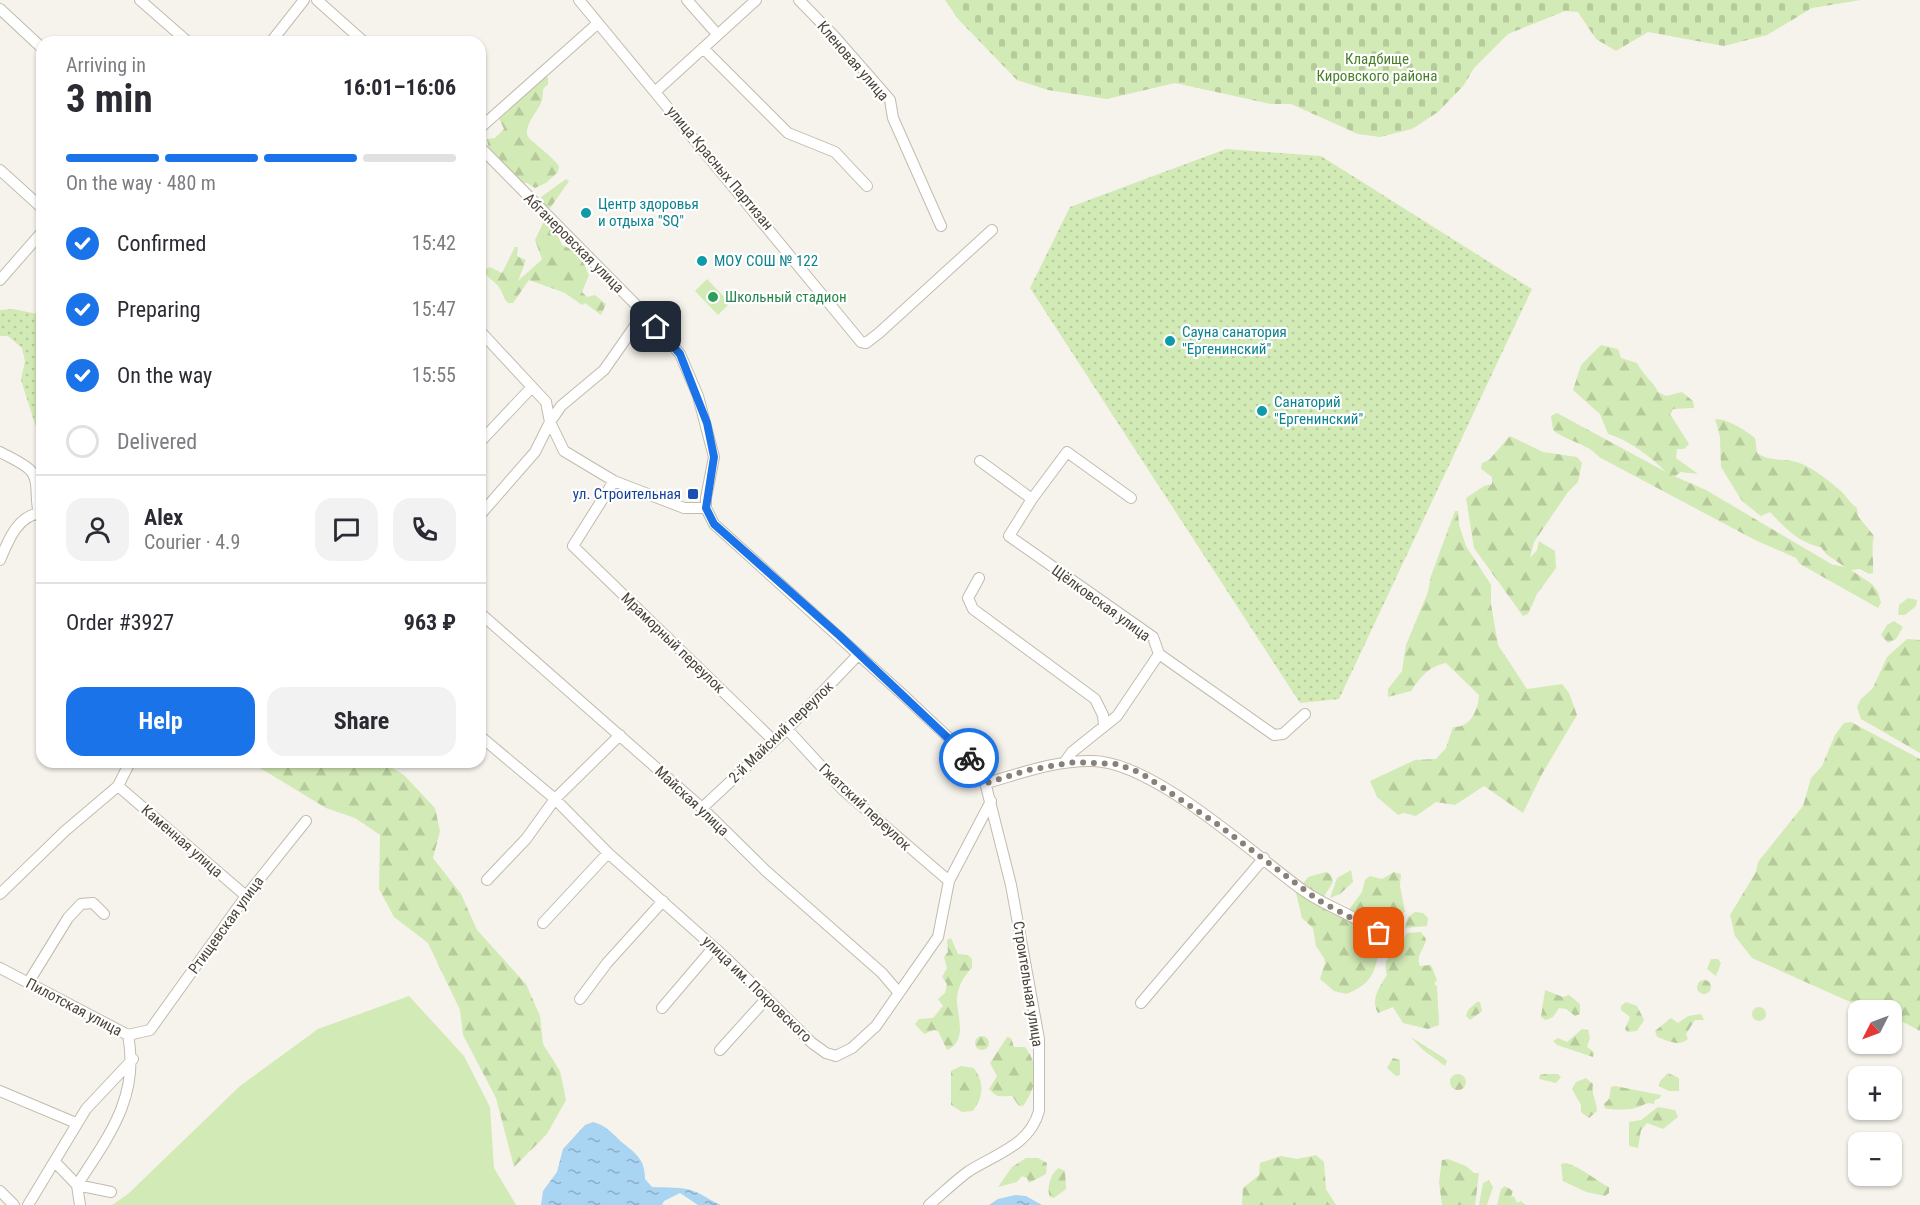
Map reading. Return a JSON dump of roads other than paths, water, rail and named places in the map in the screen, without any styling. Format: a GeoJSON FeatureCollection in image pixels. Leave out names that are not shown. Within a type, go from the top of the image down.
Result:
{"type":"FeatureCollection","features":[{"type":"Feature","properties":{"kind":"street"},"geometry":{"type":"LineString","coordinates":[[140,0],[181,36]]}},
{"type":"Feature","properties":{"kind":"street"},"geometry":{"type":"LineString","coordinates":[[277,36],[304,0]]}},
{"type":"Feature","properties":{"kind":"street"},"geometry":{"type":"LineString","coordinates":[[317,0],[357,36]]}},
{"type":"Feature","properties":{"kind":"street","name":"улица Красных Партизан"},"geometry":{"type":"LineString","coordinates":[[579,0],[861,342],[866,343],[879,333],[993,230]]}},
{"type":"Feature","properties":{"kind":"street"},"geometry":{"type":"LineString","coordinates":[[687,0],[717,34]]}},
{"type":"Feature","properties":{"kind":"street"},"geometry":{"type":"LineString","coordinates":[[656,91],[756,0]]}},
{"type":"Feature","properties":{"kind":"street","name":"Кленовая улица"},"geometry":{"type":"LineString","coordinates":[[799,0],[835,36],[890,100],[893,118],[941,226]]}},
{"type":"Feature","properties":{"kind":"street"},"geometry":{"type":"LineString","coordinates":[[0,9],[36,42]]}},
{"type":"Feature","properties":{"kind":"street"},"geometry":{"type":"LineString","coordinates":[[486,123],[597,24]]}},
{"type":"Feature","properties":{"kind":"street"},"geometry":{"type":"LineString","coordinates":[[703,48],[788,133],[834,152],[867,186]]}},
{"type":"Feature","properties":{"kind":"street","name":"Абганеровская улица"},"geometry":{"type":"LineString","coordinates":[[486,153],[644,313],[680,354],[707,423],[714,457],[706,508]]}},
{"type":"Feature","properties":{"kind":"street"},"geometry":{"type":"LineString","coordinates":[[0,170],[36,203]]}},
{"type":"Feature","properties":{"kind":"street"},"geometry":{"type":"LineString","coordinates":[[0,280],[36,239]]}},
{"type":"Feature","properties":{"kind":"street"},"geometry":{"type":"LineString","coordinates":[[486,508],[535,452],[561,406],[604,370],[644,313]]}},
{"type":"Feature","properties":{"kind":"street"},"geometry":{"type":"LineString","coordinates":[[486,337],[546,402],[550,422],[564,451],[614,481],[684,508],[706,508]]}},
{"type":"Feature","properties":{"kind":"street"},"geometry":{"type":"LineString","coordinates":[[486,436],[532,387]]}},
{"type":"Feature","properties":{"kind":"street"},"geometry":{"type":"LineString","coordinates":[[0,452],[29,468],[35,475],[36,482]]}},
{"type":"Feature","properties":{"kind":"street"},"geometry":{"type":"LineString","coordinates":[[980,461],[1032,499],[1067,452],[1131,498]]}},
{"type":"Feature","properties":{"kind":"street","name":"Мраморный переулок"},"geometry":{"type":"LineString","coordinates":[[614,481],[573,546],[774,741]]}},
{"type":"Feature","properties":{"kind":"street","name":"Щёлковская улица"},"geometry":{"type":"LineString","coordinates":[[1032,499],[1009,536],[1153,637],[1160,654],[1274,735],[1283,734],[1305,714]]}},
{"type":"Feature","properties":{"kind":"street","name":"Строительная улица"},"geometry":{"type":"LineString","coordinates":[[706,508],[714,524],[729,540],[968,756],[987,783],[1011,885],[1039,1039],[1039,1111],[1036,1121],[1023,1139],[961,1177],[929,1205]]}},
{"type":"Feature","properties":{"kind":"street"},"geometry":{"type":"LineString","coordinates":[[0,560],[19,524],[31,514],[36,514]]}},
{"type":"Feature","properties":{"kind":"street"},"geometry":{"type":"LineString","coordinates":[[979,578],[968,598],[973,609],[1095,699],[1103,715],[1104,726]]}},
{"type":"Feature","properties":{"kind":"street","name":"Майская улица"},"geometry":{"type":"LineString","coordinates":[[486,618],[702,808],[766,871],[882,973],[899,993]]}},
{"type":"Feature","properties":{"kind":"street"},"geometry":{"type":"LineString","coordinates":[[1064,763],[1072,752],[1117,716],[1160,654]]}},
{"type":"Feature","properties":{"kind":"street","name":"2-й Майский переулок"},"geometry":{"type":"LineString","coordinates":[[702,808],[787,729],[858,655]]}},
{"type":"Feature","properties":{"kind":"street","name":"Гжатский переулок"},"geometry":{"type":"LineString","coordinates":[[787,729],[843,790],[948,881]]}},
{"type":"Feature","properties":{"kind":"street"},"geometry":{"type":"LineString","coordinates":[[487,880],[526,839],[555,799],[620,735]]}},
{"type":"Feature","properties":{"kind":"street","name":"улица им. Покровского"},"geometry":{"type":"LineString","coordinates":[[486,741],[555,799],[608,854],[714,947],[812,1043],[826,1053],[836,1056],[852,1048],[876,1026],[938,937],[948,881],[991,801]]}},
{"type":"Feature","properties":{"kind":"street"},"geometry":{"type":"LineString","coordinates":[[987,783],[1028,770],[1064,763],[1095,761],[1117,764],[1141,773],[1264,858],[1318,900],[1374,930],[1386,940]]}},
{"type":"Feature","properties":{"kind":"street"},"geometry":{"type":"LineString","coordinates":[[0,894],[65,831],[118,786],[127,768]]}},
{"type":"Feature","properties":{"kind":"street","name":"Каменная улица"},"geometry":{"type":"LineString","coordinates":[[118,786],[246,896]]}},
{"type":"Feature","properties":{"kind":"street","name":"Ртищевская улица"},"geometry":{"type":"LineString","coordinates":[[150,1030],[246,896],[306,821]]}},
{"type":"Feature","properties":{"kind":"street"},"geometry":{"type":"LineString","coordinates":[[543,923],[608,854]]}},
{"type":"Feature","properties":{"kind":"street"},"geometry":{"type":"LineString","coordinates":[[1141,1003],[1264,858]]}},
{"type":"Feature","properties":{"kind":"street"},"geometry":{"type":"LineString","coordinates":[[580,999],[607,963],[663,901]]}},
{"type":"Feature","properties":{"kind":"street"},"geometry":{"type":"LineString","coordinates":[[28,983],[68,918],[81,904],[93,903],[104,914]]}},
{"type":"Feature","properties":{"kind":"street"},"geometry":{"type":"LineString","coordinates":[[662,1008],[714,947]]}},
{"type":"Feature","properties":{"kind":"street","name":"Пилотская улица"},"geometry":{"type":"LineString","coordinates":[[0,968],[128,1035],[150,1030]]}},
{"type":"Feature","properties":{"kind":"street"},"geometry":{"type":"LineString","coordinates":[[720,1050],[767,998]]}},
{"type":"Feature","properties":{"kind":"street"},"geometry":{"type":"LineString","coordinates":[[80,1205],[77,1185],[113,1129],[128,1093],[133,1059],[128,1035]]}},
{"type":"Feature","properties":{"kind":"street"},"geometry":{"type":"LineString","coordinates":[[28,1205],[76,1123],[111,1080],[133,1059]]}},
{"type":"Feature","properties":{"kind":"street"},"geometry":{"type":"LineString","coordinates":[[0,1091],[76,1123]]}},
{"type":"Feature","properties":{"kind":"street"},"geometry":{"type":"LineString","coordinates":[[55,1162],[77,1185],[111,1192]]}},
{"type":"Feature","properties":{"kind":"street"},"geometry":{"type":"LineString","coordinates":[[0,1191],[14,1205]]}},
{"type":"Feature","properties":{"kind":"water"},"geometry":{"type":"Polygon","coordinates":[[[593,1122],[606,1128],[637,1155],[644,1167],[645,1179],[652,1187],[691,1190],[721,1205],[698,1205],[680,1193],[664,1201],[662,1205],[541,1205],[543,1191],[557,1172],[563,1149],[585,1125],[593,1122]]]}},
{"type":"Feature","properties":{"kind":"water"},"geometry":{"type":"Polygon","coordinates":[[[1015,1195],[1026,1196],[1042,1205],[989,1205],[998,1199],[1015,1195]]]}},
{"type":"Feature","properties":{"kind":"place","name":"Центр здоровья и отдыха \"SQ\""},"geometry":{"type":"Point","coordinates":[586,213]}},
{"type":"Feature","properties":{"kind":"place","name":"МОУ СОШ № 122"},"geometry":{"type":"Point","coordinates":[702,261]}},
{"type":"Feature","properties":{"kind":"place","name":"Школьный стадион"},"geometry":{"type":"Point","coordinates":[713,297]}},
{"type":"Feature","properties":{"kind":"place","name":"Сауна санатория \"Ергенинский\""},"geometry":{"type":"Point","coordinates":[1170,341]}},
{"type":"Feature","properties":{"kind":"place","name":"Санаторий \"Ергенинский\""},"geometry":{"type":"Point","coordinates":[1262,411]}},
{"type":"Feature","properties":{"kind":"place","name":"ул. Строительная"},"geometry":{"type":"Point","coordinates":[693,494]}},
{"type":"Feature","properties":{"kind":"park label","name":"Кладбище Кировского района"},"geometry":{"type":"Point","coordinates":[1377,68]}}]}
